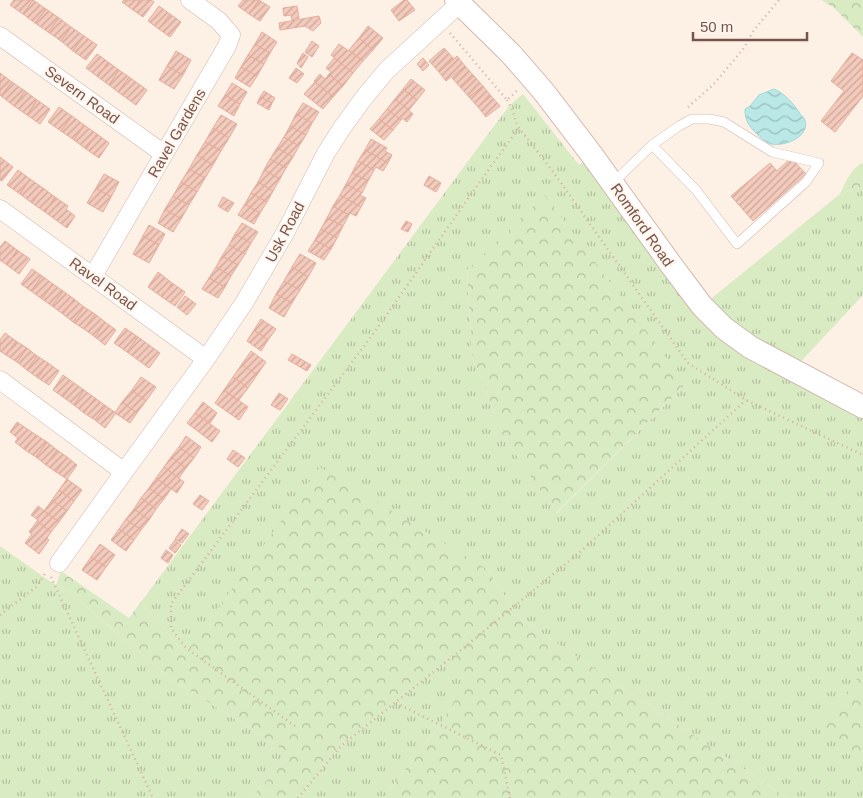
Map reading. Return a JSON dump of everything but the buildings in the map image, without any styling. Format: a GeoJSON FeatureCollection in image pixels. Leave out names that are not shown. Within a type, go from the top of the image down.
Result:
{"type":"FeatureCollection","features":[{"type":"Feature","properties":{"kind":"street","name":"Ravel Gardens"},"geometry":{"type":"LineString","coordinates":[[93,276],[227,46],[231,35],[219,21],[190,0]]}},
{"type":"Feature","properties":{"kind":"street","name":"Usk Road"},"geometry":{"type":"LineString","coordinates":[[53,566],[124,472],[244,303],[265,269],[326,153],[342,128],[387,70],[457,2]]}},
{"type":"Feature","properties":{"kind":"street","name":"Romford Road"},"geometry":{"type":"LineString","coordinates":[[457,2],[507,50],[544,92],[613,183],[692,293],[724,328],[750,347],[863,407]]}},
{"type":"Feature","properties":{"kind":"street","name":"Severn Road"},"geometry":{"type":"LineString","coordinates":[[0,36],[164,154]]}},
{"type":"Feature","properties":{"kind":"street","name":"Ravel Road"},"geometry":{"type":"LineString","coordinates":[[0,209],[206,359]]}},
{"type":"Feature","properties":{"kind":"street"},"geometry":{"type":"LineString","coordinates":[[2,385],[124,472]]}},
{"type":"Feature","properties":{"kind":"lane"},"geometry":{"type":"LineString","coordinates":[[613,183],[652,145],[678,126],[692,119],[709,118],[724,122],[772,152],[819,163],[806,182],[737,244],[696,190],[652,145]]}},
{"type":"Feature","properties":{"kind":"path"},"geometry":{"type":"LineString","coordinates":[[678,126],[685,111],[726,70],[744,48],[754,30],[779,0]]}},
{"type":"Feature","properties":{"kind":"path"},"geometry":{"type":"LineString","coordinates":[[440,20],[507,100],[520,128],[688,363],[746,400],[863,455]]}},
{"type":"Feature","properties":{"kind":"path"},"geometry":{"type":"LineString","coordinates":[[507,100],[523,86]]}},
{"type":"Feature","properties":{"kind":"path"},"geometry":{"type":"LineString","coordinates":[[295,726],[186,648],[171,628],[171,604],[376,330],[520,128]]}},
{"type":"Feature","properties":{"kind":"path"},"geometry":{"type":"LineString","coordinates":[[298,798],[341,746],[579,553],[746,400]]}},
{"type":"Feature","properties":{"kind":"path"},"geometry":{"type":"LineString","coordinates":[[0,615],[36,587],[53,566]]}},
{"type":"Feature","properties":{"kind":"path"},"geometry":{"type":"LineString","coordinates":[[53,566],[69,614],[109,706],[153,798]]}},
{"type":"Feature","properties":{"kind":"path"},"geometry":{"type":"LineString","coordinates":[[395,703],[501,755],[510,798]]}},
{"type":"Feature","properties":{"kind":"green space"},"geometry":{"type":"Polygon","coordinates":[[[821,0],[862,0],[863,37],[833,7],[821,0]]]}},
{"type":"Feature","properties":{"kind":"green space"},"geometry":{"type":"Polygon","coordinates":[[[523,94],[579,165],[592,155],[702,306],[840,194],[863,186],[863,295],[793,370],[863,407],[863,798],[787,798],[519,618],[488,570],[185,654],[141,602],[509,106],[523,94]],[[467,270],[472,354],[503,436],[557,513],[686,384],[467,270]]]}},
{"type":"Feature","properties":{"kind":"green space"},"geometry":{"type":"Polygon","coordinates":[[[863,163],[863,186],[840,194],[846,180],[863,163]]]}},
{"type":"Feature","properties":{"kind":"green space"},"geometry":{"type":"Polygon","coordinates":[[[545,195],[686,384],[556,513],[503,436],[472,354],[467,270],[545,195]]]}},
{"type":"Feature","properties":{"kind":"green space"},"geometry":{"type":"Polygon","coordinates":[[[320,467],[488,570],[519,618],[787,798],[383,798],[440,725],[468,678],[450,660],[341,746],[298,798],[251,798],[290,754],[167,676],[74,596],[56,585],[61,571],[129,618],[141,602],[185,654],[320,467]]]}},
{"type":"Feature","properties":{"kind":"green space"},"geometry":{"type":"Polygon","coordinates":[[[0,546],[74,596],[167,676],[290,754],[251,798],[0,798],[0,546]]]}},
{"type":"Feature","properties":{"kind":"green space"},"geometry":{"type":"Polygon","coordinates":[[[450,659],[469,678],[440,725],[383,798],[298,798],[341,746],[450,659]]]}},
{"type":"Feature","properties":{"kind":"green space"},"geometry":{"type":"Polygon","coordinates":[[[863,671],[863,757],[818,729],[863,671]]]}},
{"type":"Feature","properties":{"kind":"water"},"geometry":{"type":"Polygon","coordinates":[[[774,89],[782,93],[791,102],[804,118],[806,124],[801,135],[783,144],[771,144],[761,138],[751,127],[745,113],[745,109],[759,95],[774,89]]]}}]}
